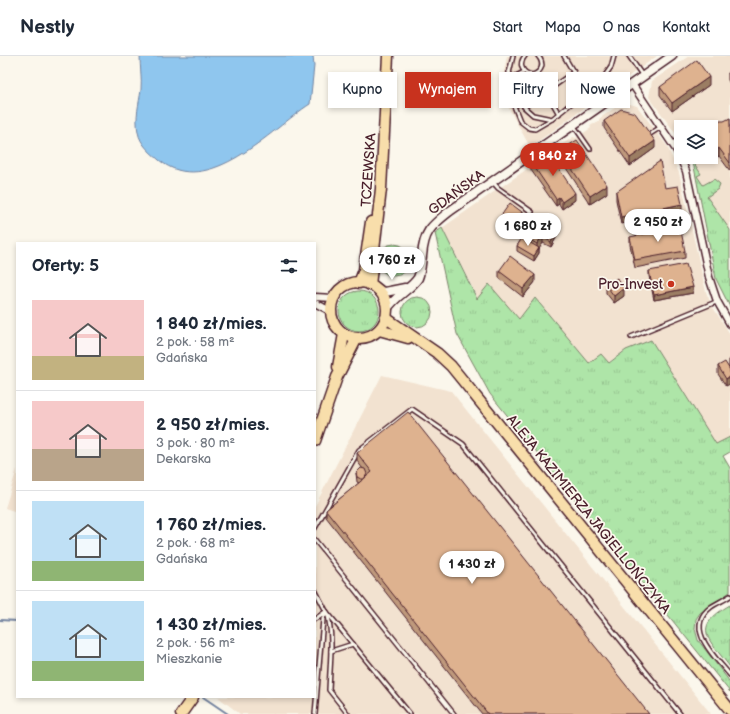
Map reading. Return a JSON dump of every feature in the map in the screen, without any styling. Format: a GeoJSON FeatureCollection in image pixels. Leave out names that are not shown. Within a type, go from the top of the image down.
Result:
{"type":"FeatureCollection","features":[{"type":"Feature","properties":{"kind":"main road","name":"TCZEWSKA"},"geometry":{"type":"LineString","coordinates":[[359,283],[364,270],[373,213],[382,56]]}},
{"type":"Feature","properties":{"kind":"main road","name":"TCZEWSKA"},"geometry":{"type":"LineString","coordinates":[[374,288],[388,56]]}},
{"type":"Feature","properties":{"kind":"main road"},"geometry":{"type":"LineString","coordinates":[[359,283],[374,288],[385,299],[386,313],[379,330],[372,335],[357,338],[344,334],[335,324],[332,312],[334,298],[345,287],[359,283]]}},
{"type":"Feature","properties":{"kind":"main road","name":"ALEJA KAZIMIERZA JAGIELLOŃCZYKA"},"geometry":{"type":"LineString","coordinates":[[386,313],[420,342],[437,353],[451,366],[730,710]]}},
{"type":"Feature","properties":{"kind":"main road","name":"ALEJA KAZIMIERZA JAGIELLOŃCZYKA"},"geometry":{"type":"LineString","coordinates":[[379,330],[420,342]]}},
{"type":"Feature","properties":{"kind":"main road"},"geometry":{"type":"LineString","coordinates":[[337,377],[344,334]]}},
{"type":"Feature","properties":{"kind":"main road"},"geometry":{"type":"LineString","coordinates":[[316,437],[337,377],[357,338]]}},
{"type":"Feature","properties":{"kind":"main road"},"geometry":{"type":"LineString","coordinates":[[182,713],[192,698]]}},
{"type":"Feature","properties":{"kind":"street","name":"GDAŃSKA"},"geometry":{"type":"LineString","coordinates":[[386,313],[391,302],[419,276],[423,241],[431,226],[672,56]]}},
{"type":"Feature","properties":{"kind":"street"},"geometry":{"type":"LineString","coordinates":[[632,84],[673,144],[686,171],[705,262],[718,301],[730,324]]}},
{"type":"Feature","properties":{"kind":"street"},"geometry":{"type":"LineString","coordinates":[[374,288],[385,292],[406,288]]}},
{"type":"Feature","properties":{"kind":"street"},"geometry":{"type":"LineString","coordinates":[[316,297],[334,298]]}},
{"type":"Feature","properties":{"kind":"street"},"geometry":{"type":"LineString","coordinates":[[316,304],[332,312]]}},
{"type":"Feature","properties":{"kind":"lane"},"geometry":{"type":"LineString","coordinates":[[509,72],[513,56]]}},
{"type":"Feature","properties":{"kind":"lane"},"geometry":{"type":"LineString","coordinates":[[524,72],[521,63],[526,56]]}},
{"type":"Feature","properties":{"kind":"lane"},"geometry":{"type":"LineString","coordinates":[[564,56],[574,72]]}},
{"type":"Feature","properties":{"kind":"lane"},"geometry":{"type":"LineString","coordinates":[[608,72],[614,56]]}},
{"type":"Feature","properties":{"kind":"lane"},"geometry":{"type":"LineString","coordinates":[[630,56],[643,76]]}},
{"type":"Feature","properties":{"kind":"lane"},"geometry":{"type":"LineString","coordinates":[[538,72],[542,66],[540,57]]}},
{"type":"Feature","properties":{"kind":"lane"},"geometry":{"type":"LineString","coordinates":[[515,108],[520,121],[529,128],[535,129],[566,108]]}},
{"type":"Feature","properties":{"kind":"lane"},"geometry":{"type":"LineString","coordinates":[[525,108],[533,115],[552,118]]}},
{"type":"Feature","properties":{"kind":"lane"},"geometry":{"type":"LineString","coordinates":[[555,108],[559,114]]}},
{"type":"Feature","properties":{"kind":"lane"},"geometry":{"type":"LineString","coordinates":[[573,125],[578,129],[590,149]]}},
{"type":"Feature","properties":{"kind":"lane"},"geometry":{"type":"LineString","coordinates":[[650,134],[661,127]]}},
{"type":"Feature","properties":{"kind":"lane"},"geometry":{"type":"LineString","coordinates":[[492,182],[532,212]]}},
{"type":"Feature","properties":{"kind":"lane"},"geometry":{"type":"LineString","coordinates":[[631,337],[718,301]]}},
{"type":"Feature","properties":{"kind":"lane"},"geometry":{"type":"LineString","coordinates":[[316,526],[359,450],[412,409],[463,444],[680,714]]}},
{"type":"Feature","properties":{"kind":"lane"},"geometry":{"type":"LineString","coordinates":[[316,541],[454,714]]}},
{"type":"Feature","properties":{"kind":"lane"},"geometry":{"type":"LineString","coordinates":[[316,592],[326,611],[330,624],[331,651],[329,690],[348,714]]}},
{"type":"Feature","properties":{"kind":"lane"},"geometry":{"type":"LineString","coordinates":[[730,596],[707,611],[702,616],[699,626],[702,638],[730,675]]}},
{"type":"Feature","properties":{"kind":"lane"},"geometry":{"type":"LineString","coordinates":[[316,618],[326,611]]}},
{"type":"Feature","properties":{"kind":"lane"},"geometry":{"type":"LineString","coordinates":[[326,611],[410,714]]}},
{"type":"Feature","properties":{"kind":"lane"},"geometry":{"type":"LineString","coordinates":[[315,714],[323,618],[326,611]]}},
{"type":"Feature","properties":{"kind":"lane"},"geometry":{"type":"LineString","coordinates":[[331,651],[353,644]]}},
{"type":"Feature","properties":{"kind":"shaded area"},"geometry":{"type":"Polygon","coordinates":[[[507,56],[657,56],[630,75],[630,72],[566,72],[566,108],[584,108],[530,147],[509,108],[558,108],[558,72],[504,72],[507,56]]]}},
{"type":"Feature","properties":{"kind":"shaded area"},"geometry":{"type":"Polygon","coordinates":[[[689,56],[730,56],[730,307],[716,279],[693,164],[718,164],[718,120],[674,120],[674,131],[649,97],[652,81],[689,56]]]}},
{"type":"Feature","properties":{"kind":"shaded area"},"geometry":{"type":"Polygon","coordinates":[[[630,104],[637,106],[667,146],[679,173],[706,292],[712,306],[730,334],[730,437],[716,445],[651,340],[626,350],[608,363],[589,363],[535,298],[519,320],[489,284],[478,299],[442,228],[573,137],[576,138],[591,128],[590,126],[599,121],[599,119],[615,108],[630,108],[630,104]]]}},
{"type":"Feature","properties":{"kind":"shaded area"},"geometry":{"type":"Polygon","coordinates":[[[382,375],[451,391],[711,714],[240,714],[219,698],[316,698],[316,504],[382,375]]]}},
{"type":"Feature","properties":{"kind":"shaded area"},"geometry":{"type":"Polygon","coordinates":[[[16,472],[16,512],[5,508],[16,472]]]}},
{"type":"Feature","properties":{"kind":"green space"},"geometry":{"type":"Polygon","coordinates":[[[693,164],[695,164],[701,174],[697,176],[703,185],[714,179],[720,184],[718,189],[707,197],[730,230],[730,307],[716,279],[693,164]]]}},
{"type":"Feature","properties":{"kind":"green space"},"geometry":{"type":"Polygon","coordinates":[[[442,228],[477,299],[489,284],[519,319],[535,298],[589,363],[601,354],[609,363],[626,350],[651,340],[716,444],[730,437],[730,452],[723,456],[730,468],[730,592],[700,613],[696,619],[695,629],[698,640],[730,682],[730,692],[490,394],[457,334],[435,233],[442,228]]]}},
{"type":"Feature","properties":{"kind":"green space"},"geometry":{"type":"Polygon","coordinates":[[[394,244],[403,247],[407,251],[410,260],[407,269],[403,273],[394,276],[385,273],[381,269],[378,260],[381,251],[385,247],[394,244]]]}},
{"type":"Feature","properties":{"kind":"green space"},"geometry":{"type":"Polygon","coordinates":[[[359,291],[373,297],[379,311],[373,325],[359,331],[345,325],[339,311],[345,297],[359,291]]]}},
{"type":"Feature","properties":{"kind":"green space"},"geometry":{"type":"Polygon","coordinates":[[[417,297],[428,301],[432,312],[428,323],[417,327],[406,323],[402,312],[406,301],[417,297]]]}},
{"type":"Feature","properties":{"kind":"green space"},"geometry":{"type":"Polygon","coordinates":[[[730,605],[730,667],[710,641],[707,634],[707,627],[710,620],[730,605]]]}},
{"type":"Feature","properties":{"kind":"water"},"geometry":{"type":"Polygon","coordinates":[[[140,56],[313,56],[314,66],[310,104],[258,143],[238,156],[218,166],[198,172],[178,170],[159,160],[146,148],[139,136],[137,121],[141,90],[140,56]]]}},
{"type":"Feature","properties":{"kind":"building"},"geometry":{"type":"Polygon","coordinates":[[[697,60],[709,77],[672,103],[660,87],[697,60]]]}},
{"type":"Feature","properties":{"kind":"building"},"geometry":{"type":"Polygon","coordinates":[[[621,109],[635,113],[655,141],[630,158],[604,121],[621,109]]]}},
{"type":"Feature","properties":{"kind":"building"},"geometry":{"type":"Polygon","coordinates":[[[730,118],[730,163],[719,148],[718,149],[718,123],[720,121],[730,118]]]}},
{"type":"Feature","properties":{"kind":"building"},"geometry":{"type":"Polygon","coordinates":[[[577,140],[607,185],[590,196],[560,151],[577,140]]]}},
{"type":"Feature","properties":{"kind":"building"},"geometry":{"type":"Polygon","coordinates":[[[547,151],[575,193],[562,202],[559,197],[556,199],[531,162],[547,151]]]}},
{"type":"Feature","properties":{"kind":"building"},"geometry":{"type":"Polygon","coordinates":[[[660,161],[665,188],[678,186],[682,204],[621,217],[616,192],[660,161]]]}},
{"type":"Feature","properties":{"kind":"building"},"geometry":{"type":"Polygon","coordinates":[[[510,203],[522,212],[511,229],[498,220],[510,203]]]}},
{"type":"Feature","properties":{"kind":"building"},"geometry":{"type":"Polygon","coordinates":[[[535,215],[550,224],[537,244],[522,235],[535,215]]]}},
{"type":"Feature","properties":{"kind":"building"},"geometry":{"type":"Polygon","coordinates":[[[680,226],[685,251],[635,260],[630,237],[680,226]]]}},
{"type":"Feature","properties":{"kind":"building"},"geometry":{"type":"Polygon","coordinates":[[[551,230],[556,233],[551,242],[543,237],[546,232],[549,233],[551,230]]]}},
{"type":"Feature","properties":{"kind":"building"},"geometry":{"type":"Polygon","coordinates":[[[522,238],[539,248],[534,256],[517,246],[522,238]]]}},
{"type":"Feature","properties":{"kind":"building"},"geometry":{"type":"Polygon","coordinates":[[[510,256],[535,275],[523,289],[499,271],[510,256]]]}},
{"type":"Feature","properties":{"kind":"building","name":"Pro-Invest"},"geometry":{"type":"Polygon","coordinates":[[[686,264],[693,287],[654,295],[649,271],[686,264]]]}},
{"type":"Feature","properties":{"kind":"building"},"geometry":{"type":"Polygon","coordinates":[[[617,278],[624,288],[614,296],[606,285],[617,278]]]}},
{"type":"Feature","properties":{"kind":"building"},"geometry":{"type":"Polygon","coordinates":[[[725,362],[730,370],[730,376],[726,379],[718,366],[725,362]]]}},
{"type":"Feature","properties":{"kind":"building"},"geometry":{"type":"Polygon","coordinates":[[[408,412],[649,714],[488,714],[326,510],[372,472],[357,453],[408,412]]]}},
{"type":"Feature","properties":{"kind":"building"},"geometry":{"type":"Polygon","coordinates":[[[361,468],[365,469],[367,474],[364,479],[357,477],[356,473],[361,468]]]}},
{"type":"Feature","properties":{"kind":"waterway"},"geometry":{"type":"LineString","coordinates":[[0,620],[16,621]]}},
{"type":"Feature","properties":{"kind":"waterway"},"geometry":{"type":"LineString","coordinates":[[204,698],[228,714]]}},
{"type":"Feature","properties":{"kind":"place","name":"Pro-Invest"},"geometry":{"type":"Point","coordinates":[671,284]}}]}
